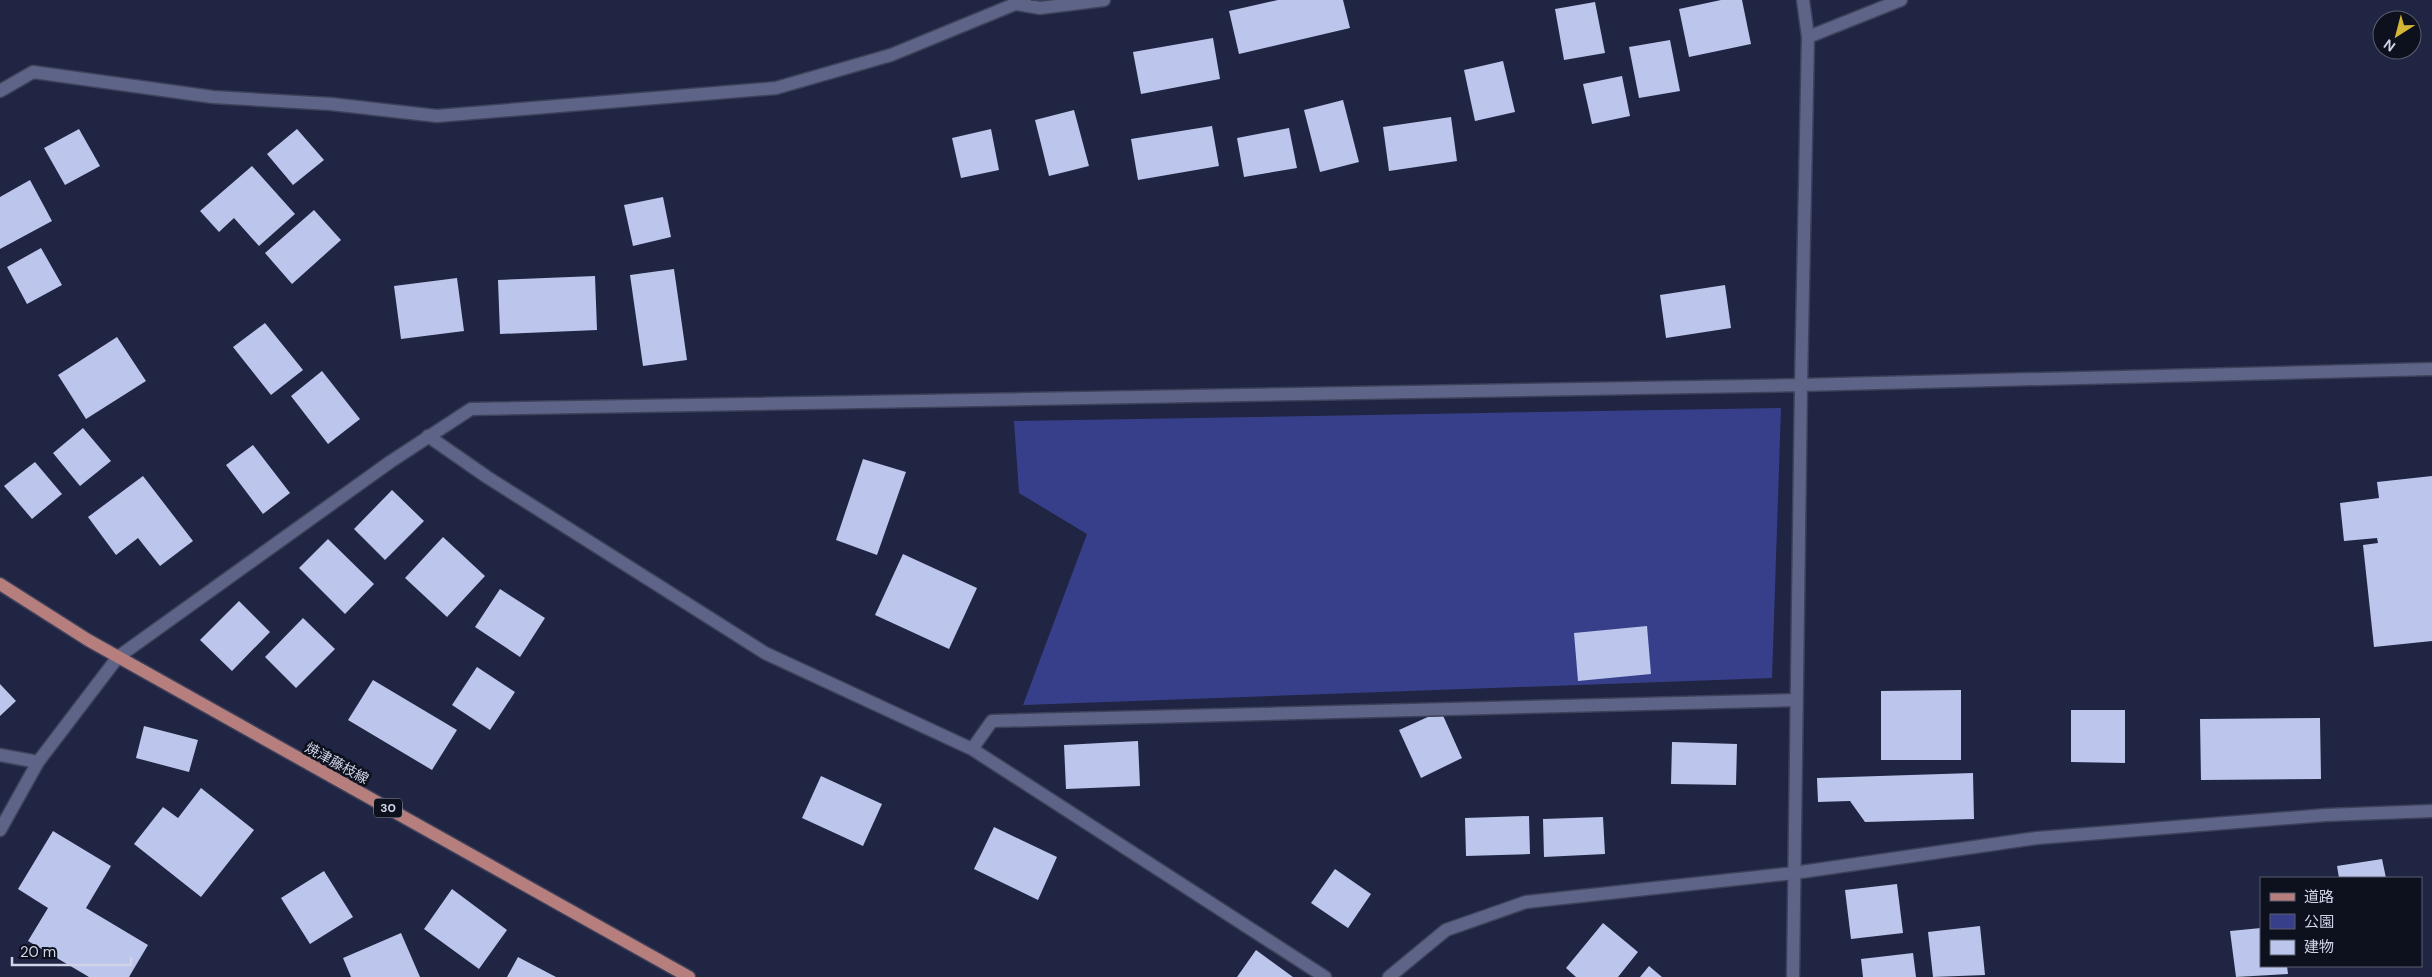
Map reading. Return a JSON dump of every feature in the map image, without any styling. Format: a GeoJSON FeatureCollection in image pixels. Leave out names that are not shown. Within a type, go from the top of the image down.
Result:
{"type":"FeatureCollection","features":[{"type":"Feature","properties":{"kind":"main road","name":"焼津藤枝線"},"geometry":{"type":"LineString","coordinates":[[0,584],[88,640],[689,977]]}},
{"type":"Feature","properties":{"kind":"street"},"geometry":{"type":"LineString","coordinates":[[0,91],[33,72],[213,98],[331,104],[437,116],[776,88],[892,55],[1021,2],[1040,8],[1104,0]]}},
{"type":"Feature","properties":{"kind":"street"},"geometry":{"type":"LineString","coordinates":[[1793,977],[1808,36],[1803,0]]}},
{"type":"Feature","properties":{"kind":"street"},"geometry":{"type":"LineString","coordinates":[[1808,36],[1901,0]]}},
{"type":"Feature","properties":{"kind":"street"},"geometry":{"type":"LineString","coordinates":[[0,830],[38,762],[118,657],[428,436],[472,409],[1801,385],[2432,369]]}},
{"type":"Feature","properties":{"kind":"street"},"geometry":{"type":"LineString","coordinates":[[428,436],[495,482],[765,653],[972,749],[1325,977]]}},
{"type":"Feature","properties":{"kind":"street"},"geometry":{"type":"LineString","coordinates":[[972,749],[992,721],[1796,700]]}},
{"type":"Feature","properties":{"kind":"street"},"geometry":{"type":"LineString","coordinates":[[0,755],[38,762]]}},
{"type":"Feature","properties":{"kind":"street"},"geometry":{"type":"LineString","coordinates":[[1389,977],[1446,930],[1526,902],[1794,873],[2037,838],[2326,815],[2432,811]]}},
{"type":"Feature","properties":{"kind":"green space"},"geometry":{"type":"Polygon","coordinates":[[[1781,408],[1772,678],[1023,705],[1087,534],[1019,493],[1014,421],[1781,408]]]}},
{"type":"Feature","properties":{"kind":"building"},"geometry":{"type":"Polygon","coordinates":[[[1278,0],[1343,0],[1350,28],[1239,54],[1229,11],[1278,0]]]}},
{"type":"Feature","properties":{"kind":"building"},"geometry":{"type":"Polygon","coordinates":[[[1721,0],[1742,0],[1751,44],[1689,57],[1679,9],[1721,0]]]}},
{"type":"Feature","properties":{"kind":"building"},"geometry":{"type":"Polygon","coordinates":[[[1595,2],[1605,53],[1564,60],[1555,9],[1595,2]]]}},
{"type":"Feature","properties":{"kind":"building"},"geometry":{"type":"Polygon","coordinates":[[[1213,38],[1220,79],[1141,94],[1133,52],[1213,38]]]}},
{"type":"Feature","properties":{"kind":"building"},"geometry":{"type":"Polygon","coordinates":[[[1670,40],[1680,91],[1639,98],[1629,47],[1670,40]]]}},
{"type":"Feature","properties":{"kind":"building"},"geometry":{"type":"Polygon","coordinates":[[[1503,61],[1515,112],[1475,121],[1464,70],[1503,61]]]}},
{"type":"Feature","properties":{"kind":"building"},"geometry":{"type":"Polygon","coordinates":[[[1622,76],[1630,116],[1592,124],[1583,84],[1622,76]]]}},
{"type":"Feature","properties":{"kind":"building"},"geometry":{"type":"Polygon","coordinates":[[[1343,100],[1359,162],[1320,172],[1304,110],[1343,100]]]}},
{"type":"Feature","properties":{"kind":"building"},"geometry":{"type":"Polygon","coordinates":[[[1074,110],[1089,166],[1049,176],[1035,120],[1074,110]]]}},
{"type":"Feature","properties":{"kind":"building"},"geometry":{"type":"Polygon","coordinates":[[[1451,117],[1457,161],[1389,171],[1383,127],[1451,117]]]}},
{"type":"Feature","properties":{"kind":"building"},"geometry":{"type":"Polygon","coordinates":[[[1212,126],[1219,166],[1138,180],[1131,139],[1212,126]]]}},
{"type":"Feature","properties":{"kind":"building"},"geometry":{"type":"Polygon","coordinates":[[[1289,128],[1297,168],[1244,177],[1237,138],[1289,128]]]}},
{"type":"Feature","properties":{"kind":"building"},"geometry":{"type":"Polygon","coordinates":[[[79,129],[100,166],[65,185],[44,148],[79,129]]]}},
{"type":"Feature","properties":{"kind":"building"},"geometry":{"type":"Polygon","coordinates":[[[297,129],[324,160],[293,185],[267,154],[297,129]]]}},
{"type":"Feature","properties":{"kind":"building"},"geometry":{"type":"Polygon","coordinates":[[[991,129],[999,170],[961,178],[952,138],[991,129]]]}},
{"type":"Feature","properties":{"kind":"building"},"geometry":{"type":"Polygon","coordinates":[[[252,166],[295,214],[259,246],[234,218],[219,232],[200,211],[252,166]]]}},
{"type":"Feature","properties":{"kind":"building"},"geometry":{"type":"Polygon","coordinates":[[[30,180],[52,221],[0,249],[0,197],[30,180]]]}},
{"type":"Feature","properties":{"kind":"building"},"geometry":{"type":"Polygon","coordinates":[[[663,197],[671,237],[633,246],[624,205],[663,197]]]}},
{"type":"Feature","properties":{"kind":"building"},"geometry":{"type":"Polygon","coordinates":[[[314,210],[341,240],[292,284],[265,253],[314,210]]]}},
{"type":"Feature","properties":{"kind":"building"},"geometry":{"type":"Polygon","coordinates":[[[41,248],[62,285],[27,304],[7,267],[41,248]]]}},
{"type":"Feature","properties":{"kind":"building"},"geometry":{"type":"Polygon","coordinates":[[[674,269],[687,360],[643,366],[630,275],[674,269]]]}},
{"type":"Feature","properties":{"kind":"building"},"geometry":{"type":"Polygon","coordinates":[[[595,276],[597,330],[500,334],[498,280],[595,276]]]}},
{"type":"Feature","properties":{"kind":"building"},"geometry":{"type":"Polygon","coordinates":[[[457,278],[464,331],[401,339],[394,286],[457,278]]]}},
{"type":"Feature","properties":{"kind":"building"},"geometry":{"type":"Polygon","coordinates":[[[1725,285],[1731,328],[1666,338],[1660,295],[1725,285]]]}},
{"type":"Feature","properties":{"kind":"building"},"geometry":{"type":"Polygon","coordinates":[[[265,323],[303,370],[271,395],[233,347],[265,323]]]}},
{"type":"Feature","properties":{"kind":"building"},"geometry":{"type":"Polygon","coordinates":[[[117,337],[146,381],[86,419],[58,375],[117,337]]]}},
{"type":"Feature","properties":{"kind":"building"},"geometry":{"type":"Polygon","coordinates":[[[322,371],[360,419],[328,444],[291,396],[322,371]]]}},
{"type":"Feature","properties":{"kind":"building"},"geometry":{"type":"Polygon","coordinates":[[[83,428],[111,461],[80,486],[53,453],[83,428]]]}},
{"type":"Feature","properties":{"kind":"building"},"geometry":{"type":"Polygon","coordinates":[[[253,445],[290,493],[263,514],[226,465],[253,445]]]}},
{"type":"Feature","properties":{"kind":"building"},"geometry":{"type":"Polygon","coordinates":[[[863,459],[906,472],[877,555],[836,540],[863,459]]]}},
{"type":"Feature","properties":{"kind":"building"},"geometry":{"type":"Polygon","coordinates":[[[35,462],[62,494],[32,519],[4,486],[35,462]]]}},
{"type":"Feature","properties":{"kind":"building"},"geometry":{"type":"Polygon","coordinates":[[[143,476],[193,541],[160,566],[138,538],[116,555],[88,517],[143,476]]]}},
{"type":"Feature","properties":{"kind":"building"},"geometry":{"type":"Polygon","coordinates":[[[2432,476],[2432,641],[2374,647],[2363,545],[2378,543],[2377,538],[2344,541],[2340,503],[2379,498],[2377,482],[2432,476]]]}},
{"type":"Feature","properties":{"kind":"building"},"geometry":{"type":"Polygon","coordinates":[[[392,490],[424,521],[385,560],[354,529],[392,490]]]}},
{"type":"Feature","properties":{"kind":"building"},"geometry":{"type":"Polygon","coordinates":[[[443,537],[485,576],[447,617],[405,578],[443,537]]]}},
{"type":"Feature","properties":{"kind":"building"},"geometry":{"type":"Polygon","coordinates":[[[328,539],[374,584],[345,614],[299,568],[328,539]]]}},
{"type":"Feature","properties":{"kind":"building"},"geometry":{"type":"Polygon","coordinates":[[[903,554],[977,588],[949,649],[875,615],[903,554]]]}},
{"type":"Feature","properties":{"kind":"building"},"geometry":{"type":"Polygon","coordinates":[[[500,589],[545,618],[520,657],[475,627],[500,589]]]}},
{"type":"Feature","properties":{"kind":"building"},"geometry":{"type":"Polygon","coordinates":[[[239,601],[270,632],[232,671],[200,640],[239,601]]]}},
{"type":"Feature","properties":{"kind":"building"},"geometry":{"type":"Polygon","coordinates":[[[303,618],[335,649],[296,688],[265,657],[303,618]]]}},
{"type":"Feature","properties":{"kind":"building"},"geometry":{"type":"Polygon","coordinates":[[[1647,626],[1651,674],[1578,681],[1574,633],[1647,626]]]}},
{"type":"Feature","properties":{"kind":"building"},"geometry":{"type":"Polygon","coordinates":[[[477,667],[515,692],[490,730],[452,705],[477,667]]]}},
{"type":"Feature","properties":{"kind":"building"},"geometry":{"type":"Polygon","coordinates":[[[373,680],[457,730],[432,770],[348,720],[373,680]]]}},
{"type":"Feature","properties":{"kind":"building"},"geometry":{"type":"Polygon","coordinates":[[[0,684],[16,701],[0,716],[0,684]]]}},
{"type":"Feature","properties":{"kind":"building"},"geometry":{"type":"Polygon","coordinates":[[[1961,690],[1961,760],[1881,760],[1881,691],[1961,690]]]}},
{"type":"Feature","properties":{"kind":"building"},"geometry":{"type":"Polygon","coordinates":[[[2071,710],[2125,710],[2125,763],[2071,762],[2071,710]]]}},
{"type":"Feature","properties":{"kind":"building"},"geometry":{"type":"Polygon","coordinates":[[[1441,711],[1462,758],[1421,778],[1399,730],[1441,711]]]}},
{"type":"Feature","properties":{"kind":"building"},"geometry":{"type":"Polygon","coordinates":[[[2320,718],[2321,779],[2201,780],[2200,719],[2320,718]]]}},
{"type":"Feature","properties":{"kind":"building"},"geometry":{"type":"Polygon","coordinates":[[[144,726],[198,740],[189,772],[136,758],[144,726]]]}},
{"type":"Feature","properties":{"kind":"building"},"geometry":{"type":"Polygon","coordinates":[[[1138,741],[1140,786],[1066,789],[1064,745],[1138,741]]]}},
{"type":"Feature","properties":{"kind":"building"},"geometry":{"type":"Polygon","coordinates":[[[1672,742],[1737,744],[1736,785],[1671,784],[1672,742]]]}},
{"type":"Feature","properties":{"kind":"building"},"geometry":{"type":"Polygon","coordinates":[[[1973,773],[1974,819],[1865,822],[1850,801],[1818,802],[1817,778],[1973,773]]]}},
{"type":"Feature","properties":{"kind":"building"},"geometry":{"type":"Polygon","coordinates":[[[821,776],[882,804],[863,846],[802,818],[821,776]]]}},
{"type":"Feature","properties":{"kind":"building"},"geometry":{"type":"Polygon","coordinates":[[[201,788],[254,830],[201,897],[134,844],[163,807],[178,818],[201,788]]]}},
{"type":"Feature","properties":{"kind":"building"},"geometry":{"type":"Polygon","coordinates":[[[1529,816],[1530,854],[1466,856],[1465,818],[1529,816]]]}},
{"type":"Feature","properties":{"kind":"building"},"geometry":{"type":"Polygon","coordinates":[[[1603,817],[1605,854],[1544,857],[1543,819],[1603,817]]]}},
{"type":"Feature","properties":{"kind":"building"},"geometry":{"type":"Polygon","coordinates":[[[994,827],[1057,857],[1038,900],[974,869],[994,827]]]}},
{"type":"Feature","properties":{"kind":"building"},"geometry":{"type":"Polygon","coordinates":[[[53,831],[111,866],[86,908],[148,945],[129,977],[89,977],[28,941],[48,908],[18,889],[53,831]]]}},
{"type":"Feature","properties":{"kind":"building"},"geometry":{"type":"Polygon","coordinates":[[[2382,859],[2386,877],[2339,877],[2337,866],[2382,859]]]}},
{"type":"Feature","properties":{"kind":"building"},"geometry":{"type":"Polygon","coordinates":[[[1335,869],[1371,894],[1348,928],[1311,903],[1335,869]]]}},
{"type":"Feature","properties":{"kind":"building"},"geometry":{"type":"Polygon","coordinates":[[[324,871],[353,917],[310,944],[281,898],[324,871]]]}},
{"type":"Feature","properties":{"kind":"building"},"geometry":{"type":"Polygon","coordinates":[[[1897,884],[1903,933],[1851,939],[1845,890],[1897,884]]]}},
{"type":"Feature","properties":{"kind":"building"},"geometry":{"type":"Polygon","coordinates":[[[452,889],[507,930],[479,969],[424,929],[452,889]]]}},
{"type":"Feature","properties":{"kind":"building"},"geometry":{"type":"Polygon","coordinates":[[[1603,923],[1638,952],[1618,977],[1576,977],[1566,968],[1603,923]]]}},
{"type":"Feature","properties":{"kind":"building"},"geometry":{"type":"Polygon","coordinates":[[[1980,926],[1985,975],[1933,977],[1928,932],[1980,926]]]}},
{"type":"Feature","properties":{"kind":"building"},"geometry":{"type":"Polygon","coordinates":[[[2260,928],[2260,967],[2287,967],[2288,974],[2236,977],[2230,931],[2260,928]]]}},
{"type":"Feature","properties":{"kind":"building"},"geometry":{"type":"Polygon","coordinates":[[[401,933],[420,977],[351,977],[343,958],[401,933]]]}},
{"type":"Feature","properties":{"kind":"building"},"geometry":{"type":"Polygon","coordinates":[[[1256,950],[1293,977],[1237,977],[1256,950]]]}},
{"type":"Feature","properties":{"kind":"building"},"geometry":{"type":"Polygon","coordinates":[[[1913,953],[1916,977],[1863,977],[1861,959],[1913,953]]]}},
{"type":"Feature","properties":{"kind":"building"},"geometry":{"type":"Polygon","coordinates":[[[518,957],[556,977],[507,977],[518,957]]]}},
{"type":"Feature","properties":{"kind":"building"},"geometry":{"type":"Polygon","coordinates":[[[1649,966],[1662,977],[1640,977],[1649,966]]]}}]}
